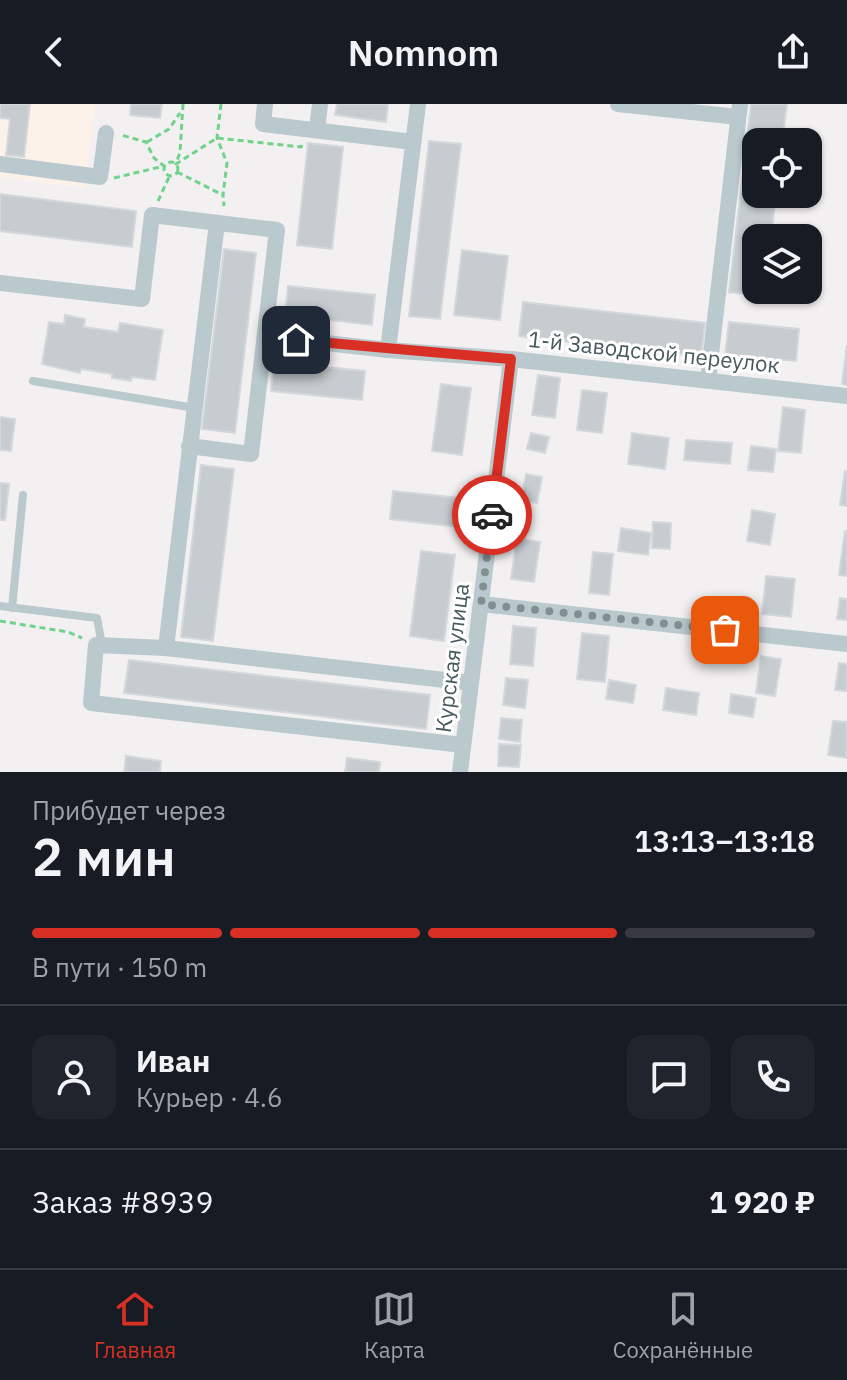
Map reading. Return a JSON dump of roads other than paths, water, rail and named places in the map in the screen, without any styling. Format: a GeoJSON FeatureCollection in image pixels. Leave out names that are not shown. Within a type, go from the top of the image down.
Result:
{"type":"FeatureCollection","features":[{"type":"Feature","properties":{"kind":"street"},"geometry":{"type":"LineString","coordinates":[[265,104],[263,124],[413,142]]}},
{"type":"Feature","properties":{"kind":"street"},"geometry":{"type":"LineString","coordinates":[[317,130],[320,104]]}},
{"type":"Feature","properties":{"kind":"street"},"geometry":{"type":"LineString","coordinates":[[388,350],[418,104]]}},
{"type":"Feature","properties":{"kind":"street"},"geometry":{"type":"LineString","coordinates":[[618,104],[739,110],[708,380]]}},
{"type":"Feature","properties":{"kind":"street"},"geometry":{"type":"LineString","coordinates":[[0,164],[100,177],[106,133]]}},
{"type":"Feature","properties":{"kind":"street"},"geometry":{"type":"LineString","coordinates":[[0,283],[142,299],[152,215],[277,230],[251,454],[189,446]]}},
{"type":"Feature","properties":{"kind":"street"},"geometry":{"type":"LineString","coordinates":[[166,648],[189,446],[222,224]]}},
{"type":"Feature","properties":{"kind":"street","name":"1-й Заводской переулок"},"geometry":{"type":"LineString","coordinates":[[265,336],[847,396]]}},
{"type":"Feature","properties":{"kind":"street","name":"Курская улица"},"geometry":{"type":"LineString","coordinates":[[460,772],[511,359]]}},
{"type":"Feature","properties":{"kind":"street"},"geometry":{"type":"LineString","coordinates":[[481,604],[847,644]]}},
{"type":"Feature","properties":{"kind":"street"},"geometry":{"type":"LineString","coordinates":[[463,745],[91,703],[99,645],[166,648],[471,683]]}},
{"type":"Feature","properties":{"kind":"lane"},"geometry":{"type":"LineString","coordinates":[[33,381],[195,408]]}},
{"type":"Feature","properties":{"kind":"lane"},"geometry":{"type":"LineString","coordinates":[[12,608],[23,495]]}},
{"type":"Feature","properties":{"kind":"lane"},"geometry":{"type":"LineString","coordinates":[[0,606],[97,618],[99,645]]}}]}
